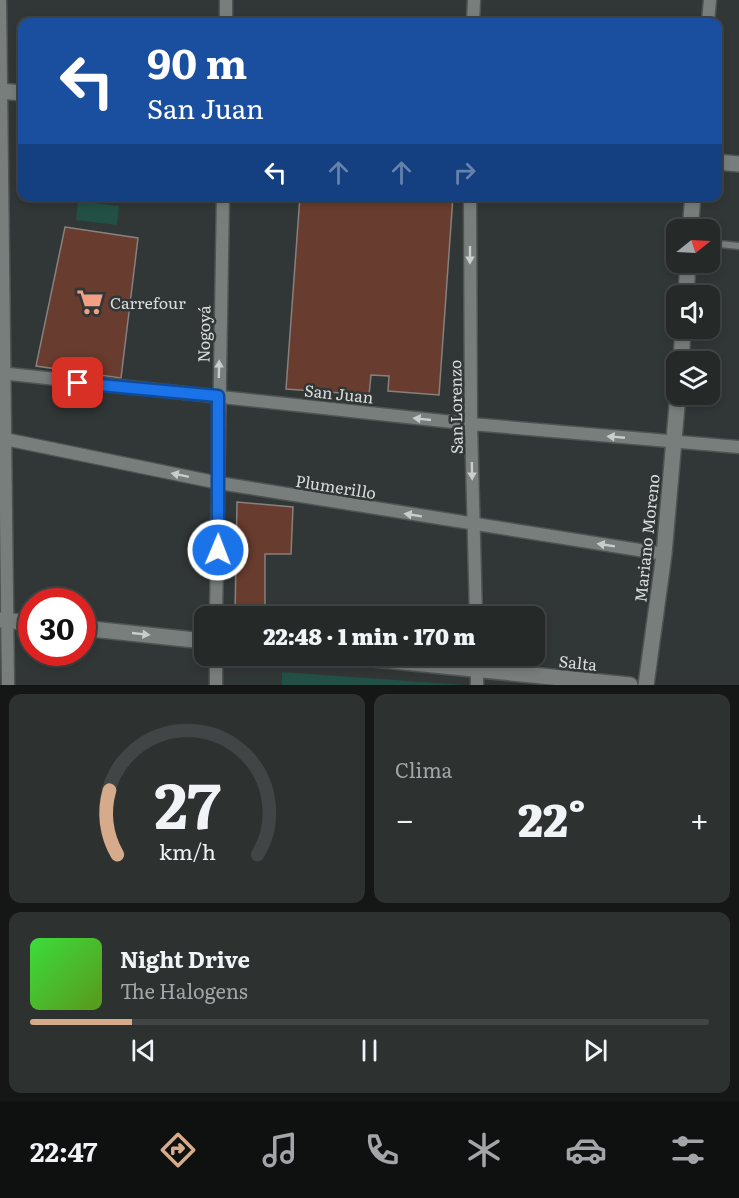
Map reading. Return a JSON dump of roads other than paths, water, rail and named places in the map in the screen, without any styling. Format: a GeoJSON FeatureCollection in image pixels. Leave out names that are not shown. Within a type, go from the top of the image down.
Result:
{"type":"FeatureCollection","features":[{"type":"Feature","properties":{"kind":"street"},"geometry":{"type":"LineString","coordinates":[[0,0],[2,373],[5,439],[4,620],[8,685]]}},
{"type":"Feature","properties":{"kind":"street"},"geometry":{"type":"LineString","coordinates":[[226,0],[226,18]]}},
{"type":"Feature","properties":{"kind":"street"},"geometry":{"type":"LineString","coordinates":[[473,18],[474,0]]}},
{"type":"Feature","properties":{"kind":"street"},"geometry":{"type":"LineString","coordinates":[[708,18],[710,0]]}},
{"type":"Feature","properties":{"kind":"street"},"geometry":{"type":"LineString","coordinates":[[1,91],[18,93]]}},
{"type":"Feature","properties":{"kind":"street"},"geometry":{"type":"LineString","coordinates":[[722,162],[739,164]]}},
{"type":"Feature","properties":{"kind":"street","name":"Nogoyá"},"geometry":{"type":"LineString","coordinates":[[216,606],[223,201]]}},
{"type":"Feature","properties":{"kind":"street","name":"San Lorenzo"},"geometry":{"type":"LineString","coordinates":[[470,201],[471,424],[476,606]]}},
{"type":"Feature","properties":{"kind":"street"},"geometry":{"type":"LineString","coordinates":[[691,219],[693,201]]}},
{"type":"Feature","properties":{"kind":"street","name":"San Juan"},"geometry":{"type":"LineString","coordinates":[[2,373],[471,424],[739,447]]}},
{"type":"Feature","properties":{"kind":"street","name":"Mariano Moreno"},"geometry":{"type":"LineString","coordinates":[[646,685],[664,554],[677,405]]}},
{"type":"Feature","properties":{"kind":"street","name":"Plumerillo"},"geometry":{"type":"LineString","coordinates":[[5,439],[219,483],[664,554]]}},
{"type":"Feature","properties":{"kind":"street"},"geometry":{"type":"LineString","coordinates":[[96,629],[194,640]]}},
{"type":"Feature","properties":{"kind":"street"},"geometry":{"type":"LineString","coordinates":[[216,666],[216,685]]}},
{"type":"Feature","properties":{"kind":"street","name":"Salta"},"geometry":{"type":"LineString","coordinates":[[439,666],[630,685]]}},
{"type":"Feature","properties":{"kind":"lane"},"geometry":{"type":"LineString","coordinates":[[720,244],[739,246]]}},
{"type":"Feature","properties":{"kind":"place","name":"Carrefour"},"geometry":{"type":"Point","coordinates":[90,302]}}]}
